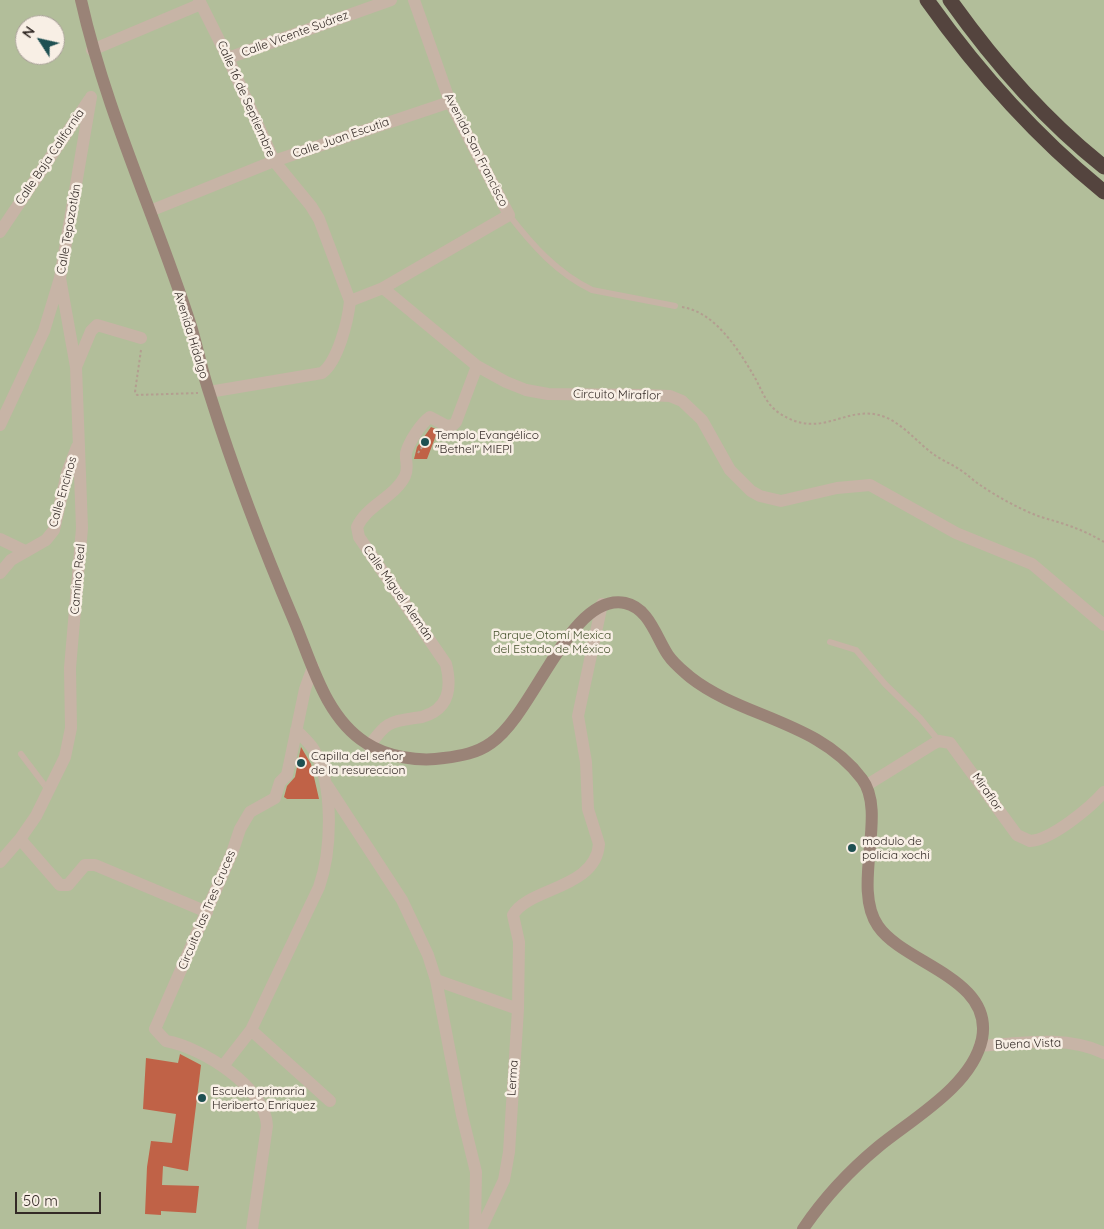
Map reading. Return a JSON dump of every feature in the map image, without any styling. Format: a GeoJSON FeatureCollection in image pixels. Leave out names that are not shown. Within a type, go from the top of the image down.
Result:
{"type":"FeatureCollection","features":[{"type":"Feature","properties":{"kind":"highway"},"geometry":{"type":"LineString","coordinates":[[927,0],[963,51],[1035,132],[1104,192]]}},
{"type":"Feature","properties":{"kind":"highway"},"geometry":{"type":"LineString","coordinates":[[950,0],[979,40],[1049,119],[1104,168]]}},
{"type":"Feature","properties":{"kind":"main road","name":"Avenida Hidalgo"},"geometry":{"type":"LineString","coordinates":[[80,0],[92,50],[104,87],[150,211],[190,326],[209,392],[276,578],[319,683],[334,710],[359,738],[369,746]]}},
{"type":"Feature","properties":{"kind":"main road"},"geometry":{"type":"LineString","coordinates":[[369,746],[407,758],[430,760],[474,752],[489,745],[501,735],[522,710],[568,636],[583,617],[602,604],[620,602],[630,604],[640,610],[653,627],[668,655],[694,680],[712,691],[788,725],[824,744],[849,763],[868,785],[870,797],[871,833],[868,892],[872,914],[884,933],[963,989],[974,1002],[983,1026],[980,1046],[966,1071],[952,1087],[932,1107],[880,1146],[841,1180],[803,1229]]}},
{"type":"Feature","properties":{"kind":"street","name":"Calle Vicente Suárez"},"geometry":{"type":"LineString","coordinates":[[228,58],[391,0]]}},
{"type":"Feature","properties":{"kind":"street","name":"Avenida San Francisco"},"geometry":{"type":"LineString","coordinates":[[414,0],[450,102],[509,215]]}},
{"type":"Feature","properties":{"kind":"street","name":"Calle 16 de Septiembre"},"geometry":{"type":"LineString","coordinates":[[200,2],[228,58],[274,161],[311,206],[319,219],[350,301]]}},
{"type":"Feature","properties":{"kind":"street"},"geometry":{"type":"LineString","coordinates":[[92,50],[200,2]]}},
{"type":"Feature","properties":{"kind":"street","name":"Calle Baja California"},"geometry":{"type":"LineString","coordinates":[[0,232],[91,97],[104,87]]}},
{"type":"Feature","properties":{"kind":"street","name":"Calle Tepozotlán"},"geometry":{"type":"LineString","coordinates":[[0,424],[44,331],[60,278],[91,97]]}},
{"type":"Feature","properties":{"kind":"street","name":"Calle Juan Escutia"},"geometry":{"type":"LineString","coordinates":[[150,211],[274,161],[450,102]]}},
{"type":"Feature","properties":{"kind":"street"},"geometry":{"type":"LineString","coordinates":[[209,392],[322,373],[328,368],[336,355],[350,301],[383,288],[509,215]]}},
{"type":"Feature","properties":{"kind":"street","name":"Camino Real"},"geometry":{"type":"LineString","coordinates":[[0,862],[20,839],[49,791],[65,757],[71,728],[70,668],[82,528],[76,367],[60,278]]}},
{"type":"Feature","properties":{"kind":"street","name":"Circuito Miraflor"},"geometry":{"type":"LineString","coordinates":[[383,288],[477,366],[526,390],[548,394],[670,396],[682,401],[702,420],[730,470],[751,491],[781,501],[837,488],[870,486],[956,533],[1032,564],[1100,623]]}},
{"type":"Feature","properties":{"kind":"street"},"geometry":{"type":"LineString","coordinates":[[76,367],[91,331],[97,325],[141,338]]}},
{"type":"Feature","properties":{"kind":"street","name":"Calle Miguel Alemán"},"geometry":{"type":"LineString","coordinates":[[369,746],[388,725],[439,710],[450,693],[446,664],[359,537],[357,527],[363,517],[398,486],[405,477],[407,470],[406,454],[424,421],[430,417],[448,426],[456,422],[477,366]]}},
{"type":"Feature","properties":{"kind":"street","name":"Calle Encinos"},"geometry":{"type":"LineString","coordinates":[[0,573],[11,560],[46,540],[54,530],[67,473],[78,445]]}},
{"type":"Feature","properties":{"kind":"street"},"geometry":{"type":"LineString","coordinates":[[0,539],[25,551]]}},
{"type":"Feature","properties":{"kind":"street","name":"Lerma"},"geometry":{"type":"LineString","coordinates":[[481,1229],[504,1180],[508,1162],[520,962],[519,942],[513,923],[516,911],[580,876],[592,864],[598,852],[599,844],[587,801],[586,762],[578,716],[602,604]]}},
{"type":"Feature","properties":{"kind":"street","name":"Circuito las Tres Cruces"},"geometry":{"type":"LineString","coordinates":[[252,1229],[267,1126],[267,1113],[260,1102],[223,1066],[212,1058],[179,1044],[166,1041],[155,1029],[207,912],[240,829],[250,812],[275,798],[280,782],[287,774],[305,689],[313,666]]}},
{"type":"Feature","properties":{"kind":"street"},"geometry":{"type":"LineString","coordinates":[[296,730],[314,750],[327,785],[402,900],[420,935],[436,980],[462,1116],[476,1172],[475,1229]]}},
{"type":"Feature","properties":{"kind":"street"},"geometry":{"type":"LineString","coordinates":[[868,785],[939,741]]}},
{"type":"Feature","properties":{"kind":"street","name":"Miraflor"},"geometry":{"type":"LineString","coordinates":[[939,741],[945,741],[954,746],[1017,835],[1030,841],[1050,835],[1097,800],[1104,792]]}},
{"type":"Feature","properties":{"kind":"street"},"geometry":{"type":"LineString","coordinates":[[223,1066],[250,1030],[319,887],[324,872],[327,846],[327,785]]}},
{"type":"Feature","properties":{"kind":"street"},"geometry":{"type":"LineString","coordinates":[[20,839],[60,885],[68,885],[85,866],[95,865],[207,912]]}},
{"type":"Feature","properties":{"kind":"street"},"geometry":{"type":"LineString","coordinates":[[436,980],[518,1009]]}},
{"type":"Feature","properties":{"kind":"street"},"geometry":{"type":"LineString","coordinates":[[250,1030],[330,1102]]}},
{"type":"Feature","properties":{"kind":"street","name":"Buena Vista"},"geometry":{"type":"LineString","coordinates":[[980,1046],[1064,1042],[1092,1048],[1104,1053]]}},
{"type":"Feature","properties":{"kind":"lane"},"geometry":{"type":"LineString","coordinates":[[509,215],[534,247],[556,268],[580,284],[592,290],[675,306]]}},
{"type":"Feature","properties":{"kind":"lane"},"geometry":{"type":"LineString","coordinates":[[830,642],[856,650],[939,741]]}},
{"type":"Feature","properties":{"kind":"lane"},"geometry":{"type":"LineString","coordinates":[[21,754],[49,791]]}},
{"type":"Feature","properties":{"kind":"path"},"geometry":{"type":"LineString","coordinates":[[675,306],[693,309],[708,318],[729,339],[754,376],[767,402],[794,421],[811,425],[823,424],[868,414],[887,418],[934,454],[964,472],[981,486],[1026,510],[1073,525],[1104,542]]}},
{"type":"Feature","properties":{"kind":"path"},"geometry":{"type":"LineString","coordinates":[[141,338],[137,395],[209,392]]}},
{"type":"Feature","properties":{"kind":"green space","name":"Parque Otomí Mexica del Estado de México"},"geometry":{"type":"Polygon","coordinates":[[[0,0],[1104,0],[1104,1229],[0,1229],[0,0]]]}},
{"type":"Feature","properties":{"kind":"building","name":"Templo Evangélico \"Bethel\" MIEPI"},"geometry":{"type":"Polygon","coordinates":[[[431,427],[438,430],[427,459],[414,459],[417,447],[431,427]]]}},
{"type":"Feature","properties":{"kind":"building","name":"Capilla del señor de la resureccion"},"geometry":{"type":"Polygon","coordinates":[[[301,747],[311,764],[319,799],[287,799],[284,797],[287,786],[295,777],[301,747]]]}},
{"type":"Feature","properties":{"kind":"building"},"geometry":{"type":"Polygon","coordinates":[[[180,1054],[201,1065],[188,1171],[163,1166],[162,1185],[199,1186],[196,1213],[161,1211],[161,1215],[145,1214],[147,1167],[151,1141],[172,1143],[176,1114],[143,1109],[146,1058],[178,1063],[180,1054]]]}},
{"type":"Feature","properties":{"kind":"place","name":"Templo Evangélico \"Bethel\" MIEPI"},"geometry":{"type":"Point","coordinates":[425,442]}},
{"type":"Feature","properties":{"kind":"place","name":"Capilla del señor de la resureccion"},"geometry":{"type":"Point","coordinates":[301,763]}},
{"type":"Feature","properties":{"kind":"place","name":"modulo de policia xochi"},"geometry":{"type":"Point","coordinates":[852,848]}},
{"type":"Feature","properties":{"kind":"place","name":"Escuela primaria Heriberto Enriquez"},"geometry":{"type":"Point","coordinates":[202,1098]}}]}
